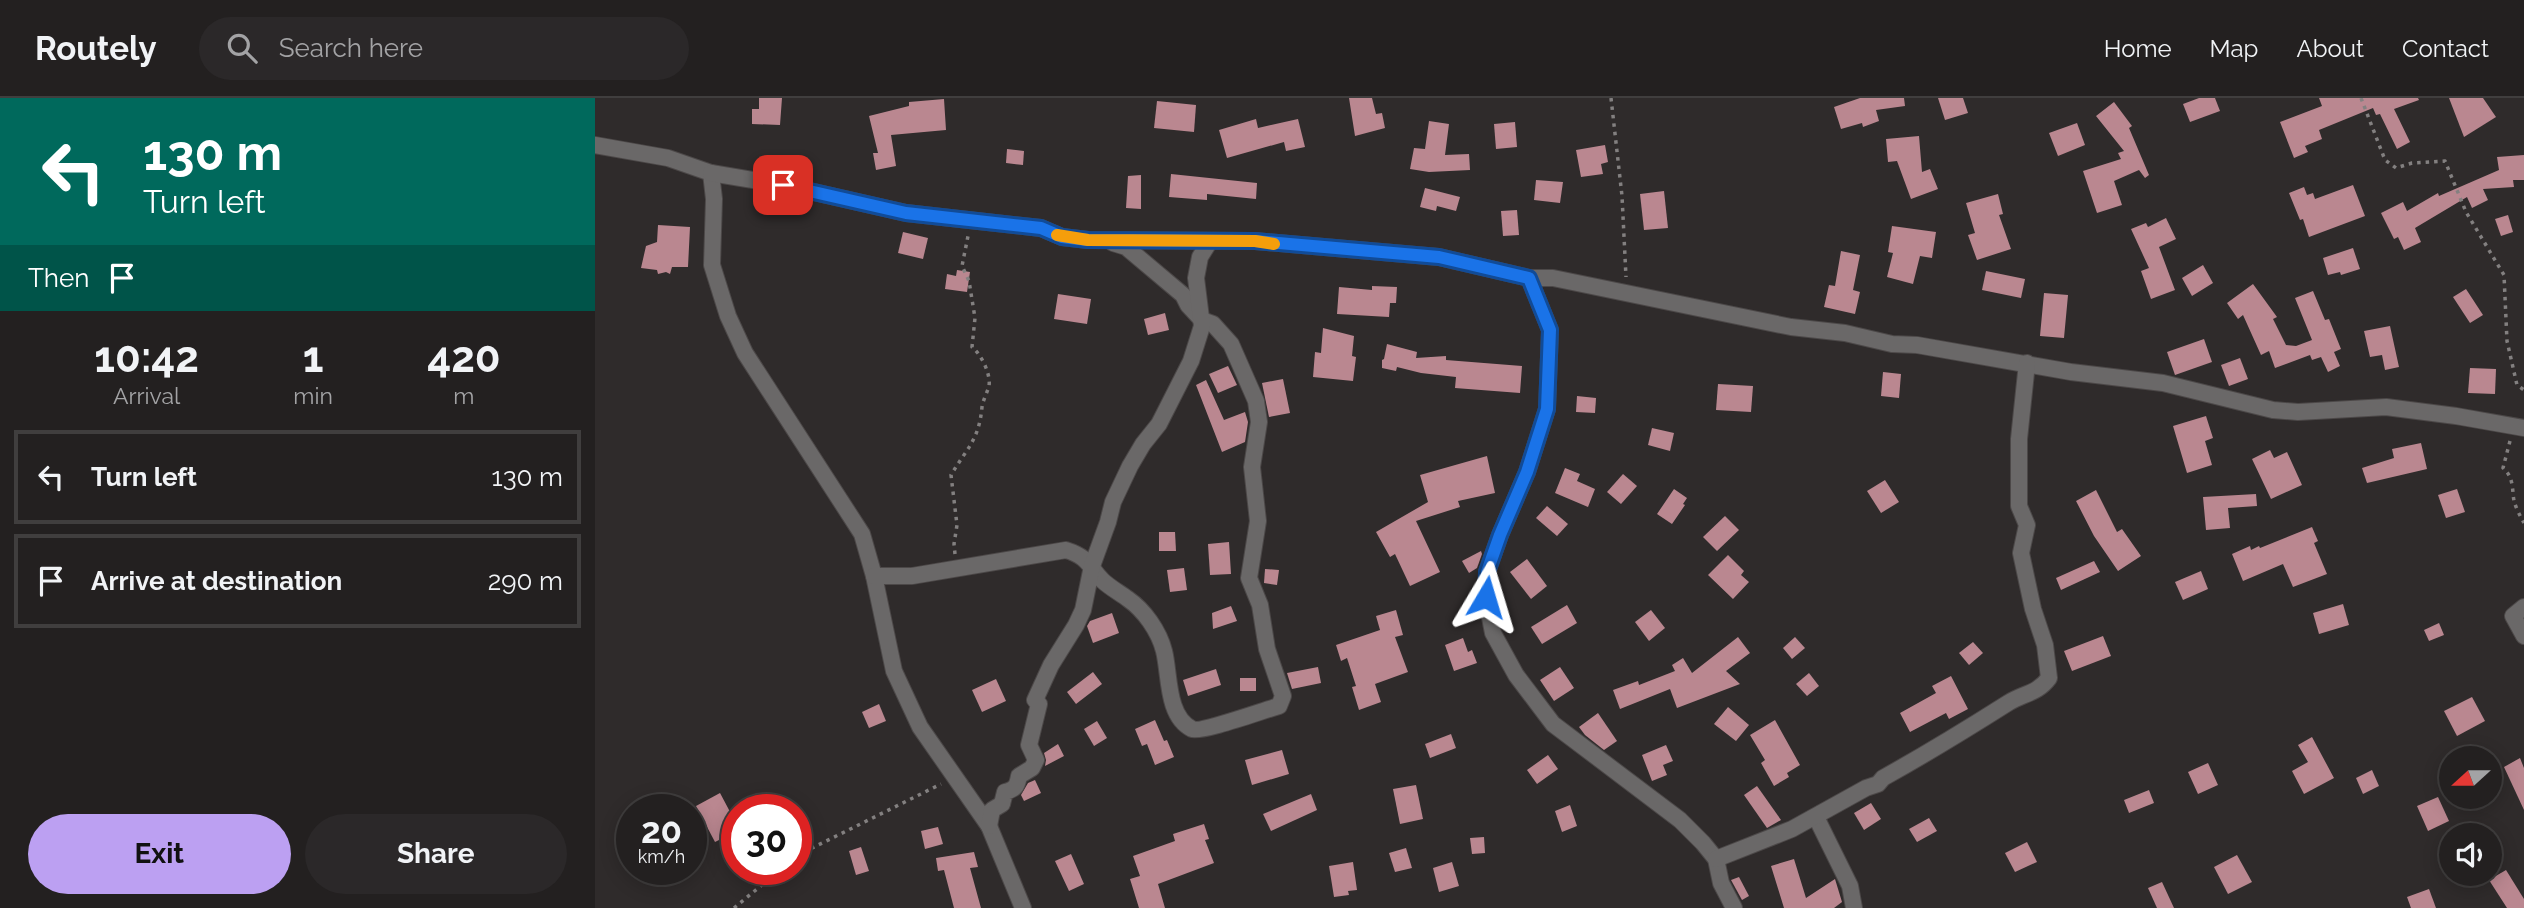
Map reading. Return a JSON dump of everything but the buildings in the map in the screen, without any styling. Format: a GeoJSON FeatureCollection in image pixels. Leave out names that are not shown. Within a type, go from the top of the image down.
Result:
{"type":"FeatureCollection","features":[{"type":"Feature","properties":{"kind":"street"},"geometry":{"type":"LineString","coordinates":[[595,145],[668,159],[711,173],[783,185],[906,213],[1041,228],[1062,237],[1255,241],[1439,257],[1529,278],[1553,278],[1791,327],[1845,333],[1892,344],[1917,345],[2071,372],[2162,383],[2273,410],[2298,412],[2386,407],[2519,426]]}},
{"type":"Feature","properties":{"kind":"street"},"geometry":{"type":"LineString","coordinates":[[711,173],[714,199],[712,265],[727,316],[745,353],[862,534],[874,576],[894,671],[920,727],[989,825],[1023,908]]}},
{"type":"Feature","properties":{"kind":"street"},"geometry":{"type":"LineString","coordinates":[[874,576],[912,576],[1066,550],[1081,555],[1103,581],[1141,609],[1164,648],[1170,700],[1184,722],[1192,729],[1216,727],[1282,703],[1278,678],[1263,638],[1265,631],[1260,605],[1249,578],[1258,521],[1252,467],[1259,422],[1256,401],[1231,344],[1213,324],[1202,320],[1182,295],[1126,247],[1106,240]]}},
{"type":"Feature","properties":{"kind":"street"},"geometry":{"type":"LineString","coordinates":[[989,825],[992,810],[1002,804],[1005,792],[1014,789],[1019,776],[1032,768],[1036,760],[1029,745],[1039,704],[1035,700],[1051,664],[1083,610],[1092,566],[1113,502],[1130,466],[1159,424],[1191,361],[1202,326],[1196,278],[1200,257],[1210,241]]}},
{"type":"Feature","properties":{"kind":"street"},"geometry":{"type":"LineString","coordinates":[[1529,278],[1550,330],[1547,409],[1527,472],[1487,572],[1486,597],[1493,633],[1516,675],[1553,724],[1680,820],[1716,859],[1721,883],[1734,908]]}},
{"type":"Feature","properties":{"kind":"street"},"geometry":{"type":"LineString","coordinates":[[1716,859],[1817,817],[1866,788],[1878,784],[1883,778],[1950,741],[2018,697],[2040,690],[2049,678],[2045,645],[2033,610],[2021,553],[2027,525],[2019,506],[2019,439],[2027,363]]}},
{"type":"Feature","properties":{"kind":"street"},"geometry":{"type":"LineString","coordinates":[[2524,607],[2513,616],[2524,636]]}},
{"type":"Feature","properties":{"kind":"street"},"geometry":{"type":"LineString","coordinates":[[1817,817],[1850,886],[1854,908]]}},
{"type":"Feature","properties":{"kind":"path"},"geometry":{"type":"LineString","coordinates":[[1611,98],[1622,197],[1627,293]]}},
{"type":"Feature","properties":{"kind":"path"},"geometry":{"type":"LineString","coordinates":[[2361,98],[2385,160],[2396,168],[2412,163],[2445,161],[2466,212],[2504,275],[2507,341],[2518,384],[2524,390]]}},
{"type":"Feature","properties":{"kind":"path"},"geometry":{"type":"LineString","coordinates":[[958,569],[954,544],[957,526],[951,475],[967,454],[967,447],[974,441],[990,382],[978,352],[972,347],[975,318],[969,281],[962,266],[968,240],[966,220]]}},
{"type":"Feature","properties":{"kind":"path"},"geometry":{"type":"LineString","coordinates":[[2519,426],[2503,468],[2508,472],[2514,488],[2513,497],[2524,523]]}},
{"type":"Feature","properties":{"kind":"path"},"geometry":{"type":"LineString","coordinates":[[812,848],[949,780],[959,781]]}},
{"type":"Feature","properties":{"kind":"path"},"geometry":{"type":"LineString","coordinates":[[734,908],[762,885]]}},
{"type":"Feature","properties":{"kind":"slow traffic"},"geometry":{"type":"LineString","coordinates":[[1057,235],[1088,240],[1255,241],[1274,244]]}},
{"type":"Feature","properties":{"kind":"route"},"geometry":{"type":"LineString","coordinates":[[783,185],[906,213],[1041,228],[1062,237],[1088,240],[1255,241],[1439,257],[1529,278],[1550,330],[1547,409],[1527,472],[1487,572],[1486,597]]}}]}
